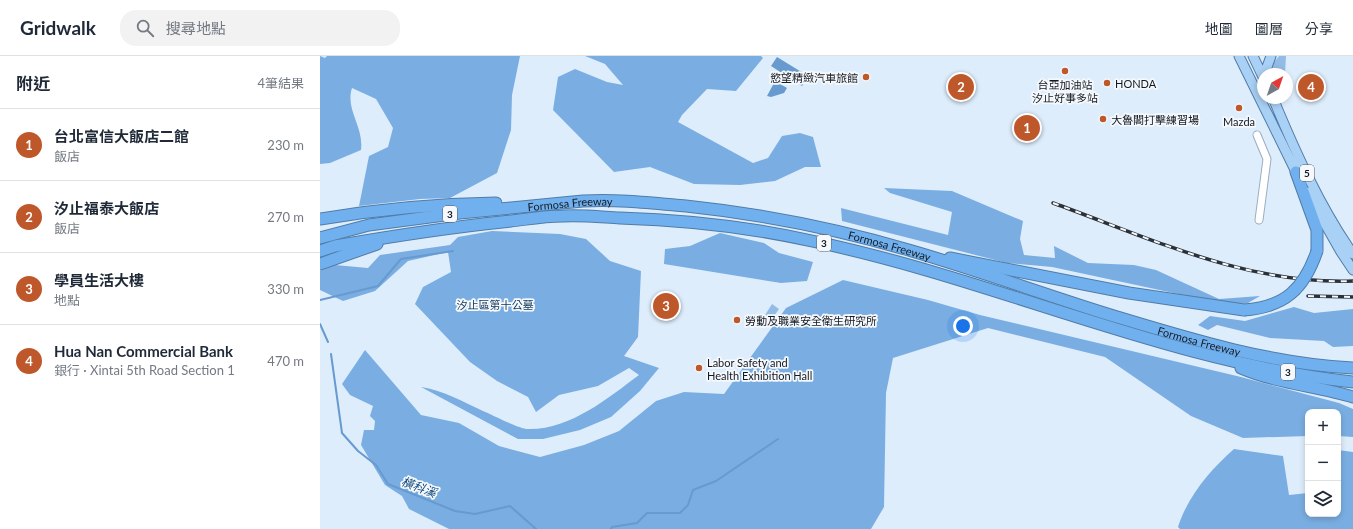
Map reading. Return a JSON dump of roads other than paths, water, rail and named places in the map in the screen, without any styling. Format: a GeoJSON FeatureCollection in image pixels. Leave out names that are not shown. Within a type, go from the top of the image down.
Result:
{"type":"FeatureCollection","features":[{"type":"Feature","properties":{"kind":"highway"},"geometry":{"type":"LineString","coordinates":[[912,251],[1129,293],[1244,310],[1262,309],[1277,304],[1291,295],[1303,281],[1311,268],[1317,251],[1317,230],[1296,172]]}},
{"type":"Feature","properties":{"kind":"highway","name":"Formosa Freeway"},"geometry":{"type":"LineString","coordinates":[[320,238],[370,225],[460,213],[583,201],[599,200],[665,204],[726,210],[826,228],[912,251],[1180,336],[1272,358],[1353,368]]}},
{"type":"Feature","properties":{"kind":"highway"},"geometry":{"type":"LineString","coordinates":[[320,219],[359,212],[441,204],[583,201]]}},
{"type":"Feature","properties":{"kind":"highway","name":"Formosa Freeway"},"geometry":{"type":"LineString","coordinates":[[320,251],[335,246],[409,233],[562,216],[659,219],[730,228],[811,240],[909,265],[975,284],[1090,323],[1224,360],[1328,379],[1353,382]]}},
{"type":"Feature","properties":{"kind":"highway"},"geometry":{"type":"LineString","coordinates":[[320,264],[409,233]]}},
{"type":"Feature","properties":{"kind":"highway"},"geometry":{"type":"LineString","coordinates":[[1224,360],[1255,374],[1326,389],[1353,397]]}},
{"type":"Feature","properties":{"kind":"main road","name":"5"},"geometry":{"type":"LineString","coordinates":[[1239,56],[1296,172],[1340,252],[1353,270]]}},
{"type":"Feature","properties":{"kind":"main road"},"geometry":{"type":"LineString","coordinates":[[1253,56],[1259,68]]}},
{"type":"Feature","properties":{"kind":"main road"},"geometry":{"type":"LineString","coordinates":[[1267,68],[1271,56]]}},
{"type":"Feature","properties":{"kind":"main road","name":"5"},"geometry":{"type":"LineString","coordinates":[[1276,104],[1302,163],[1346,244],[1353,254]]}},
{"type":"Feature","properties":{"kind":"street"},"geometry":{"type":"LineString","coordinates":[[1257,134],[1267,159],[1259,220]]}},
{"type":"Feature","properties":{"kind":"waterway"},"geometry":{"type":"LineString","coordinates":[[320,300],[378,286],[401,259],[453,251]]}},
{"type":"Feature","properties":{"kind":"waterway","name":"橫科溪"},"geometry":{"type":"LineString","coordinates":[[320,324],[328,342]]}},
{"type":"Feature","properties":{"kind":"waterway","name":"橫科溪"},"geometry":{"type":"LineString","coordinates":[[331,354],[342,433],[358,451],[376,465],[388,484],[455,511],[475,514],[510,506],[536,529]]}},
{"type":"Feature","properties":{"kind":"waterway"},"geometry":{"type":"LineString","coordinates":[[611,529],[612,527],[637,523],[647,513],[680,513],[688,505],[693,490],[716,481],[778,439]]}},
{"type":"Feature","properties":{"kind":"railway"},"geometry":{"type":"LineString","coordinates":[[1053,203],[1200,257],[1237,267],[1275,275],[1314,280],[1353,281]]}},
{"type":"Feature","properties":{"kind":"railway"},"geometry":{"type":"LineString","coordinates":[[1308,296],[1353,297]]}},
{"type":"Feature","properties":{"kind":"place","name":"台亞加油站 汐止好事多站"},"geometry":{"type":"Point","coordinates":[1065,71]}},
{"type":"Feature","properties":{"kind":"place","name":"慾望精緻汽車旅館"},"geometry":{"type":"Point","coordinates":[866,77]}},
{"type":"Feature","properties":{"kind":"place","name":"HONDA"},"geometry":{"type":"Point","coordinates":[1107,83]}},
{"type":"Feature","properties":{"kind":"place","name":"汐止福泰大飯店"},"geometry":{"type":"Point","coordinates":[961,87]}},
{"type":"Feature","properties":{"kind":"place","name":"Hua Nan Commercial Bank"},"geometry":{"type":"Point","coordinates":[1311,87]}},
{"type":"Feature","properties":{"kind":"place","name":"Mazda"},"geometry":{"type":"Point","coordinates":[1239,108]}},
{"type":"Feature","properties":{"kind":"place","name":"大魯閣打擊練習場"},"geometry":{"type":"Point","coordinates":[1103,119]}},
{"type":"Feature","properties":{"kind":"place","name":"台北富信大飯店二館"},"geometry":{"type":"Point","coordinates":[1027,128]}},
{"type":"Feature","properties":{"kind":"place","name":"學員生活大樓"},"geometry":{"type":"Point","coordinates":[666,306]}},
{"type":"Feature","properties":{"kind":"place","name":"勞動及職業安全衛生研究所"},"geometry":{"type":"Point","coordinates":[737,320]}},
{"type":"Feature","properties":{"kind":"place","name":"Labor Safety and Health Exhibition Hall"},"geometry":{"type":"Point","coordinates":[699,368]}},
{"type":"Feature","properties":{"kind":"park label","name":"汐止區第十公墓"},"geometry":{"type":"Point","coordinates":[495,304]}}]}
